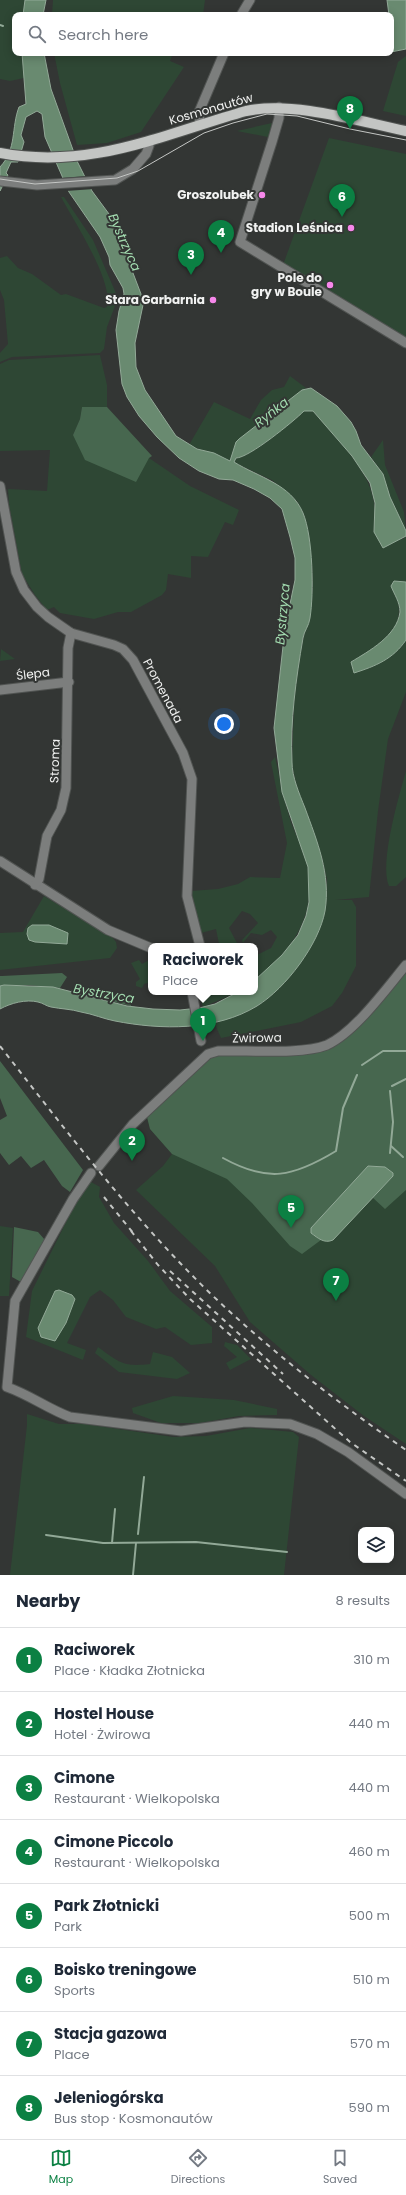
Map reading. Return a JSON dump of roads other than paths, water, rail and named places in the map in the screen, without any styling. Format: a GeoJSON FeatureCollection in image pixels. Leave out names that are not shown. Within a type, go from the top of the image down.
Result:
{"type":"FeatureCollection","features":[{"type":"Feature","properties":{"kind":"main road","name":"Kosmonautów"},"geometry":{"type":"LineString","coordinates":[[0,153],[37,158],[114,152],[246,111],[280,107],[406,131]]}},
{"type":"Feature","properties":{"kind":"street"},"geometry":{"type":"LineString","coordinates":[[243,12],[250,0]]}},
{"type":"Feature","properties":{"kind":"street"},"geometry":{"type":"LineString","coordinates":[[200,125],[199,112],[223,56]]}},
{"type":"Feature","properties":{"kind":"street"},"geometry":{"type":"LineString","coordinates":[[280,107],[279,118],[272,142],[240,242],[406,343]]}},
{"type":"Feature","properties":{"kind":"street"},"geometry":{"type":"LineString","coordinates":[[0,181],[47,185],[109,181],[124,176],[133,169],[146,154],[149,146],[148,142]]}},
{"type":"Feature","properties":{"kind":"street","name":"Promenada"},"geometry":{"type":"LineString","coordinates":[[0,486],[19,581],[37,607],[48,618],[72,633],[123,649],[133,660],[187,761],[192,779],[187,896],[199,943]]}},
{"type":"Feature","properties":{"kind":"street","name":"Stroma"},"geometry":{"type":"LineString","coordinates":[[35,885],[39,879],[47,836],[64,801],[69,682],[68,648],[72,633]]}},
{"type":"Feature","properties":{"kind":"street","name":"Ślepa"},"geometry":{"type":"LineString","coordinates":[[0,690],[69,682]]}},
{"type":"Feature","properties":{"kind":"street"},"geometry":{"type":"LineString","coordinates":[[0,861],[35,885],[108,930],[148,947]]}},
{"type":"Feature","properties":{"kind":"street","name":"Żwirowa"},"geometry":{"type":"LineString","coordinates":[[99,1166],[133,1124],[208,1054],[218,1051],[297,1050],[327,1045],[351,1030],[406,965]]}},
{"type":"Feature","properties":{"kind":"street"},"geometry":{"type":"LineString","coordinates":[[193,995],[201,1041]]}},
{"type":"Feature","properties":{"kind":"street"},"geometry":{"type":"LineString","coordinates":[[91,1173],[72,1199],[15,1301],[7,1387],[70,1417],[189,1431],[256,1421],[290,1424],[317,1434],[348,1452],[406,1494]]}},
{"type":"Feature","properties":{"kind":"waterway"},"geometry":{"type":"LineString","coordinates":[[362,1065],[383,1051],[406,1051]]}},
{"type":"Feature","properties":{"kind":"waterway"},"geometry":{"type":"LineString","coordinates":[[223,1158],[254,1171],[267,1174],[280,1174],[307,1167],[336,1151],[343,1108],[357,1075]]}},
{"type":"Feature","properties":{"kind":"waterway"},"geometry":{"type":"LineString","coordinates":[[392,1086],[406,1079]]}},
{"type":"Feature","properties":{"kind":"waterway"},"geometry":{"type":"LineString","coordinates":[[390,1091],[393,1122],[390,1153]]}},
{"type":"Feature","properties":{"kind":"waterway"},"geometry":{"type":"LineString","coordinates":[[391,1146],[403,1157]]}},
{"type":"Feature","properties":{"kind":"waterway"},"geometry":{"type":"LineString","coordinates":[[138,1534],[144,1477]]}},
{"type":"Feature","properties":{"kind":"waterway"},"geometry":{"type":"LineString","coordinates":[[112,1543],[115,1509]]}},
{"type":"Feature","properties":{"kind":"waterway"},"geometry":{"type":"LineString","coordinates":[[46,1535],[103,1543],[196,1542],[287,1552]]}},
{"type":"Feature","properties":{"kind":"waterway"},"geometry":{"type":"LineString","coordinates":[[133,1575],[136,1543]]}},
{"type":"Feature","properties":{"kind":"tram line"},"geometry":{"type":"LineString","coordinates":[[0,179],[35,184],[117,178],[138,171],[204,133],[233,123],[267,114],[297,116],[350,129],[406,140]]}},
{"type":"Feature","properties":{"kind":"railway"},"geometry":{"type":"LineString","coordinates":[[0,1046],[102,1175],[156,1237],[213,1296],[259,1338],[306,1377],[406,1450]]}},
{"type":"Feature","properties":{"kind":"railway"},"geometry":{"type":"LineString","coordinates":[[104,1197],[134,1234]]}},
{"type":"Feature","properties":{"kind":"railway"},"geometry":{"type":"LineString","coordinates":[[131,1231],[158,1265],[190,1299],[350,1442],[406,1481]]}},
{"type":"Feature","properties":{"kind":"railway"},"geometry":{"type":"LineString","coordinates":[[170,1271],[283,1374]]}},
{"type":"Feature","properties":{"kind":"place","name":"Jeleniogórska"},"geometry":{"type":"Point","coordinates":[350,129]}},
{"type":"Feature","properties":{"kind":"place","name":"Groszolubek"},"geometry":{"type":"Point","coordinates":[262,195]}},
{"type":"Feature","properties":{"kind":"place","name":"Boisko treningowe"},"geometry":{"type":"Point","coordinates":[342,217]}},
{"type":"Feature","properties":{"kind":"place","name":"Stadion Leśnica"},"geometry":{"type":"Point","coordinates":[351,228]}},
{"type":"Feature","properties":{"kind":"place","name":"Cimone Piccolo"},"geometry":{"type":"Point","coordinates":[221,253]}},
{"type":"Feature","properties":{"kind":"place","name":"Cimone"},"geometry":{"type":"Point","coordinates":[191,275]}},
{"type":"Feature","properties":{"kind":"place","name":"Pole do gry w Boule"},"geometry":{"type":"Point","coordinates":[330,285]}},
{"type":"Feature","properties":{"kind":"place","name":"Stara Garbarnia"},"geometry":{"type":"Point","coordinates":[213,300]}},
{"type":"Feature","properties":{"kind":"place","name":"Raciworek"},"geometry":{"type":"Point","coordinates":[203,1041]}},
{"type":"Feature","properties":{"kind":"place","name":"Hostel House"},"geometry":{"type":"Point","coordinates":[132,1161]}},
{"type":"Feature","properties":{"kind":"place","name":"Park Złotnicki"},"geometry":{"type":"Point","coordinates":[291,1228]}},
{"type":"Feature","properties":{"kind":"place","name":"Stacja gazowa"},"geometry":{"type":"Point","coordinates":[336,1301]}},
{"type":"Feature","properties":{"kind":"water label","name":"Bystrzyca"},"geometry":{"type":"Point","coordinates":[125,242]}},
{"type":"Feature","properties":{"kind":"water label","name":"Ryńka"},"geometry":{"type":"Point","coordinates":[271,412]}},
{"type":"Feature","properties":{"kind":"water label","name":"Bystrzyca"},"geometry":{"type":"Point","coordinates":[282,614]}},
{"type":"Feature","properties":{"kind":"water label","name":"Bystrzyca"},"geometry":{"type":"Point","coordinates":[104,993]}}]}
